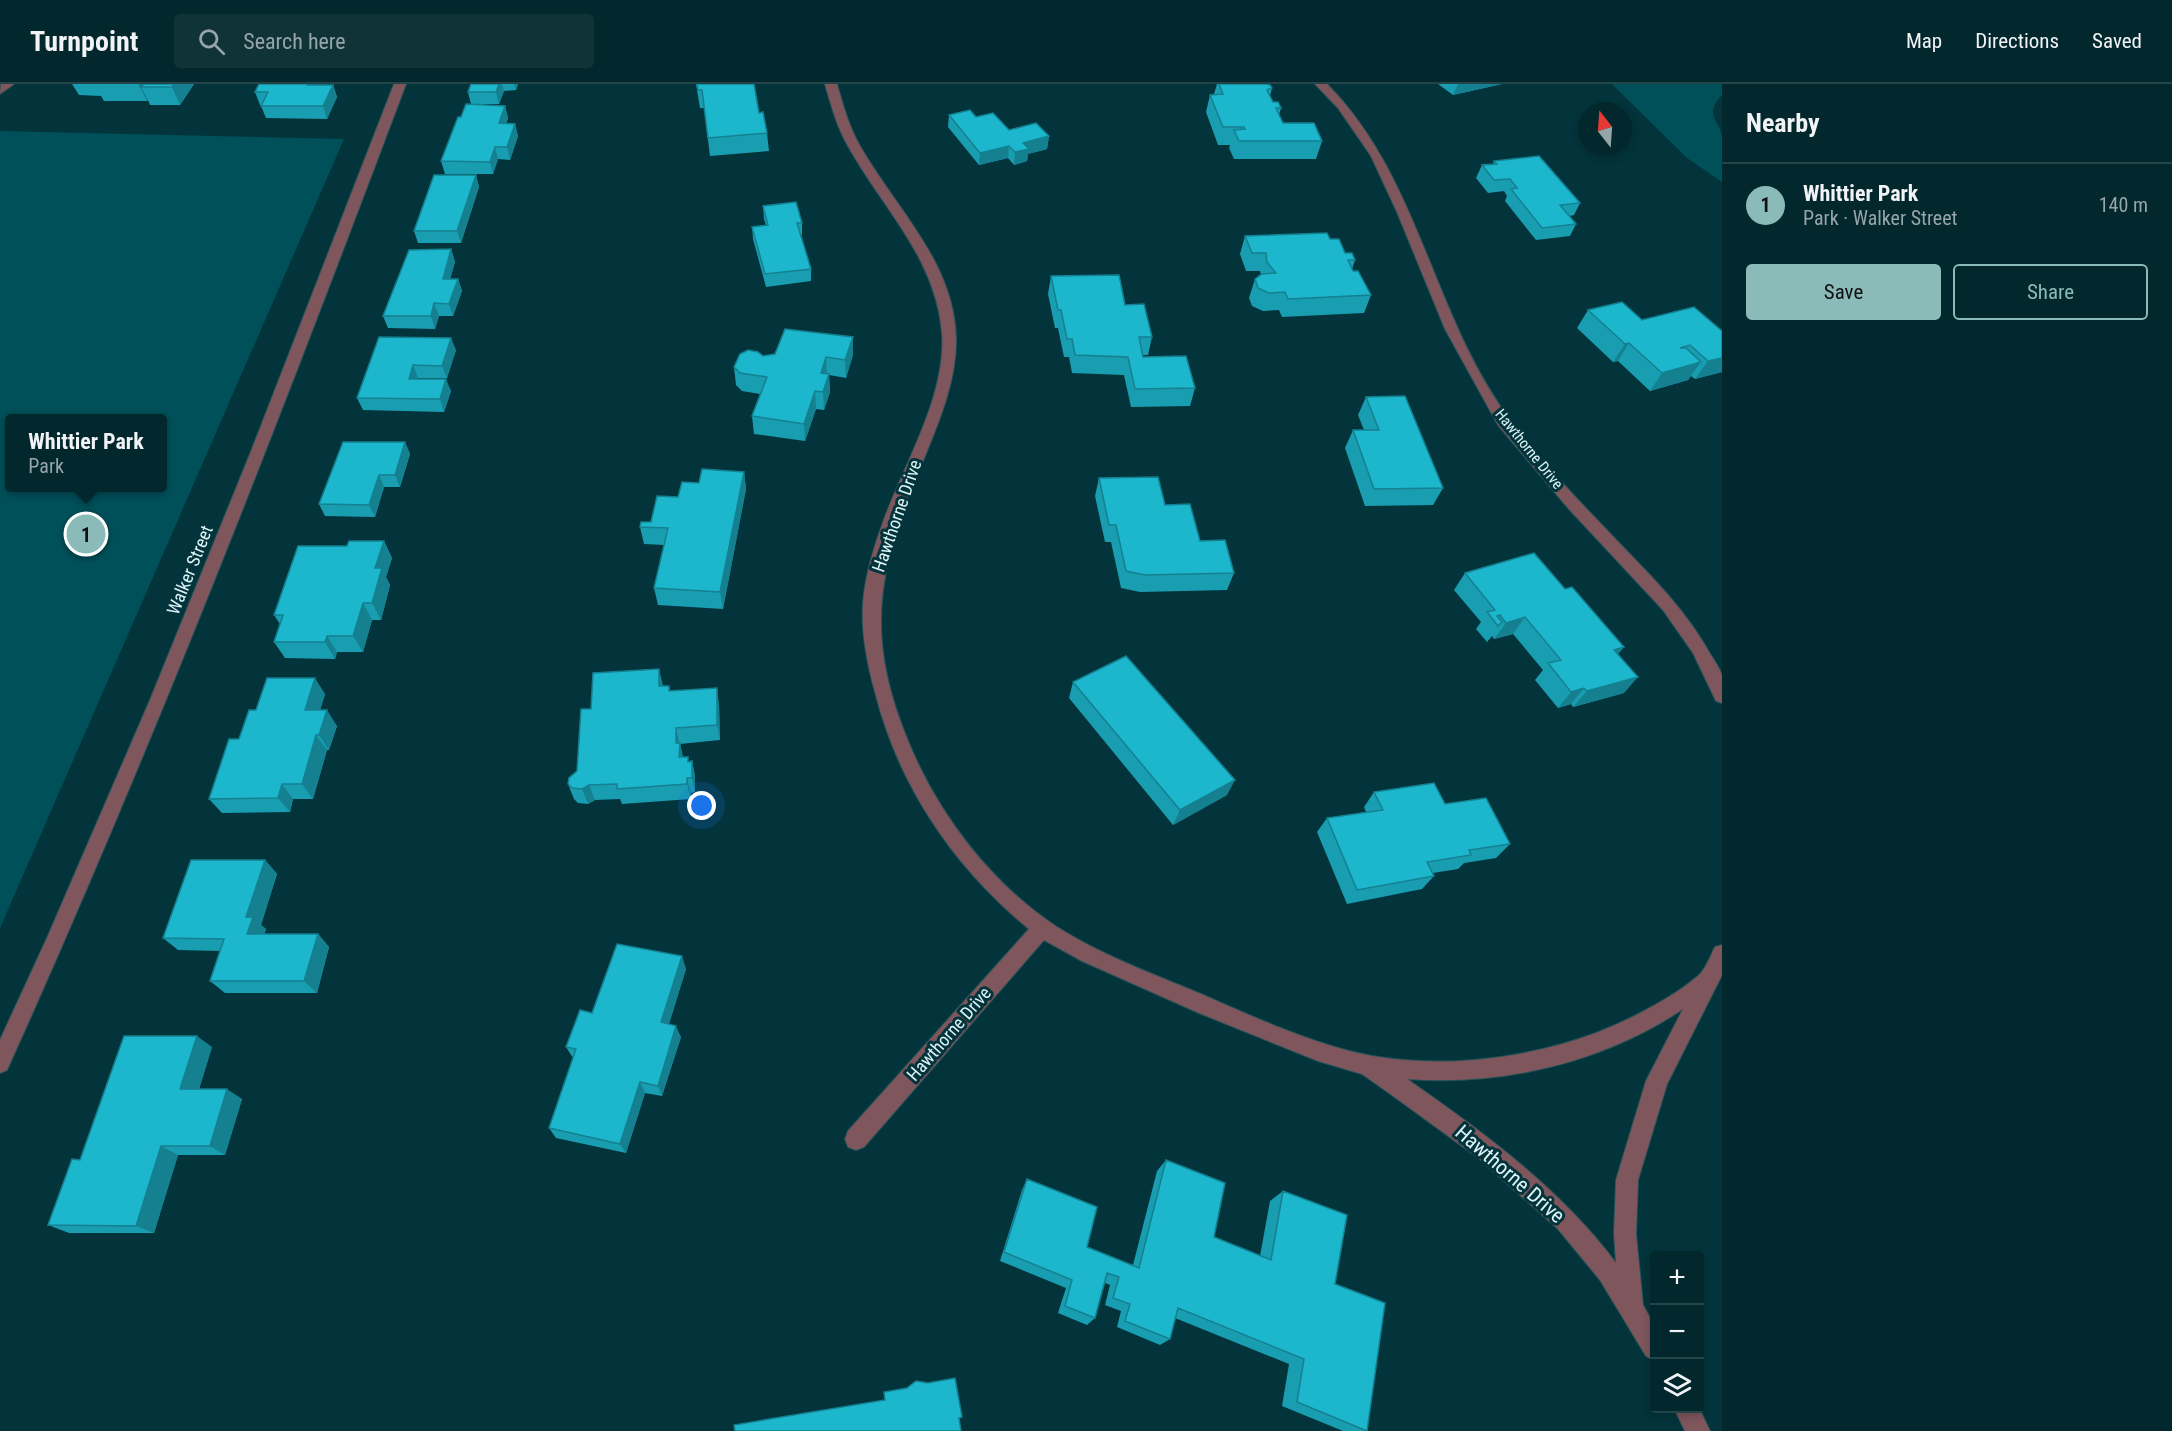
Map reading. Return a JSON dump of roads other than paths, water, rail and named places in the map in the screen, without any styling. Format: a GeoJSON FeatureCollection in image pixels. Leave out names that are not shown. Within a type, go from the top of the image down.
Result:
{"type":"FeatureCollection","features":[{"type":"Feature","properties":{"kind":"street"},"geometry":{"type":"LineString","coordinates":[[0,91],[8,84]]}},
{"type":"Feature","properties":{"kind":"street","name":"Walker Street"},"geometry":{"type":"LineString","coordinates":[[0,1064],[127,774],[267,433],[400,84]]}},
{"type":"Feature","properties":{"kind":"street","name":"Hawthorne Drive"},"geometry":{"type":"LineString","coordinates":[[831,84],[852,142],[917,237],[934,268],[946,306],[949,340],[942,385],[932,421],[898,502],[880,553],[872,592],[872,627],[879,673],[890,716],[906,756],[939,821],[962,852],[999,891],[1042,928],[1080,950],[1190,1000],[1321,1051],[1366,1064],[1462,1072],[1526,1062],[1584,1048],[1639,1025],[1706,982]]}},
{"type":"Feature","properties":{"kind":"street","name":"Hawthorne Drive"},"geometry":{"type":"LineString","coordinates":[[1321,84],[1350,114],[1380,160],[1438,298],[1474,373],[1505,423],[1615,549],[1647,579],[1682,622],[1713,674],[1722,696]]}},
{"type":"Feature","properties":{"kind":"street","name":"Hawthorne Drive"},"geometry":{"type":"LineString","coordinates":[[856,1139],[1042,928]]}},
{"type":"Feature","properties":{"kind":"street","name":"Hawthorne Drive"},"geometry":{"type":"LineString","coordinates":[[1632,1306],[1625,1234],[1628,1180],[1657,1081],[1722,954]]}},
{"type":"Feature","properties":{"kind":"street","name":"Hawthorne Drive"},"geometry":{"type":"LineString","coordinates":[[1366,1064],[1431,1108],[1542,1197],[1591,1249],[1632,1306],[1650,1340]]}},
{"type":"Feature","properties":{"kind":"street"},"geometry":{"type":"LineString","coordinates":[[1689,1413],[1698,1431]]}},
{"type":"Feature","properties":{"kind":"place","name":"Whittier Park"},"geometry":{"type":"Point","coordinates":[86,534]}}]}
